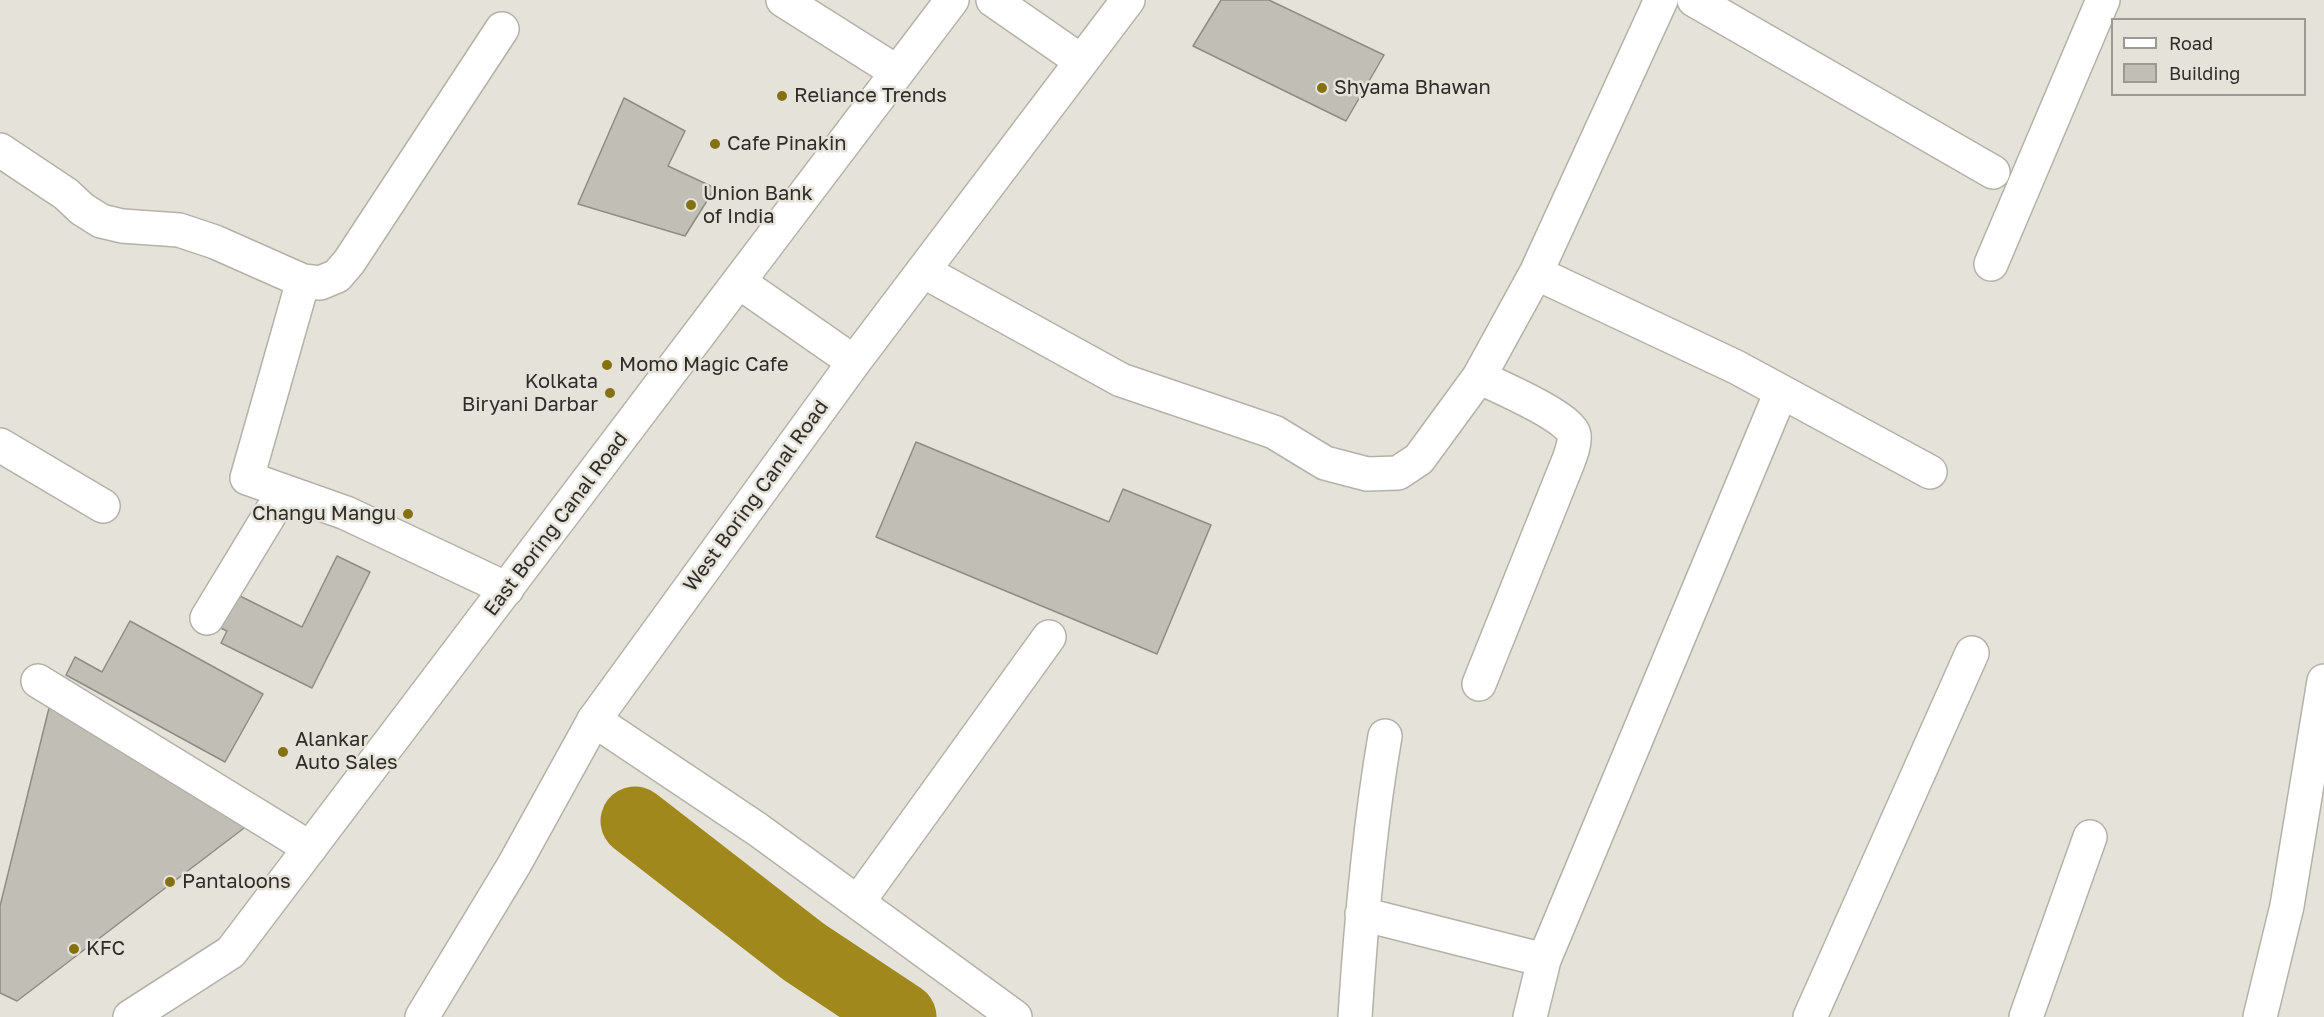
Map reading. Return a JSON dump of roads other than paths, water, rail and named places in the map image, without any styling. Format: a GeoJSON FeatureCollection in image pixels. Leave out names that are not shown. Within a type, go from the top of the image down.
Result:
{"type":"FeatureCollection","features":[{"type":"Feature","properties":{"kind":"street"},"geometry":{"type":"LineString","coordinates":[[783,0],[897,72]]}},
{"type":"Feature","properties":{"kind":"street","name":"East Boring Canal Road"},"geometry":{"type":"LineString","coordinates":[[130,1017],[231,952],[952,0]]}},
{"type":"Feature","properties":{"kind":"street"},"geometry":{"type":"LineString","coordinates":[[993,0],[1082,61]]}},
{"type":"Feature","properties":{"kind":"street","name":"West Boring Canal Road"},"geometry":{"type":"LineString","coordinates":[[422,1017],[514,865],[594,720],[854,362],[1128,0]]}},
{"type":"Feature","properties":{"kind":"street"},"geometry":{"type":"LineString","coordinates":[[923,271],[1121,380],[1274,432],[1325,463],[1367,474],[1398,473],[1419,459],[1479,377],[1536,273],[1661,0]]}},
{"type":"Feature","properties":{"kind":"street"},"geometry":{"type":"LineString","coordinates":[[1694,0],[1993,172]]}},
{"type":"Feature","properties":{"kind":"street"},"geometry":{"type":"LineString","coordinates":[[1991,264],[2103,0]]}},
{"type":"Feature","properties":{"kind":"street"},"geometry":{"type":"LineString","coordinates":[[0,150],[66,194],[82,209],[101,221],[122,226],[179,230],[215,242],[303,281],[320,283],[337,276],[349,262],[502,29]]}},
{"type":"Feature","properties":{"kind":"street"},"geometry":{"type":"LineString","coordinates":[[1536,273],[1736,367],[1930,472]]}},
{"type":"Feature","properties":{"kind":"street"},"geometry":{"type":"LineString","coordinates":[[303,281],[247,478],[346,513],[507,589]]}},
{"type":"Feature","properties":{"kind":"street"},"geometry":{"type":"LineString","coordinates":[[739,282],[854,362]]}},
{"type":"Feature","properties":{"kind":"street"},"geometry":{"type":"LineString","coordinates":[[1479,377],[1557,416],[1569,425],[1574,435],[1573,448],[1568,462],[1479,684]]}},
{"type":"Feature","properties":{"kind":"street"},"geometry":{"type":"LineString","coordinates":[[1530,1017],[1544,960],[1781,392]]}},
{"type":"Feature","properties":{"kind":"street"},"geometry":{"type":"LineString","coordinates":[[0,445],[103,506]]}},
{"type":"Feature","properties":{"kind":"street"},"geometry":{"type":"LineString","coordinates":[[207,618],[284,491]]}},
{"type":"Feature","properties":{"kind":"street"},"geometry":{"type":"LineString","coordinates":[[858,902],[1049,637]]}},
{"type":"Feature","properties":{"kind":"street"},"geometry":{"type":"LineString","coordinates":[[1810,1017],[1972,653]]}},
{"type":"Feature","properties":{"kind":"street"},"geometry":{"type":"LineString","coordinates":[[38,681],[310,848]]}},
{"type":"Feature","properties":{"kind":"street"},"geometry":{"type":"LineString","coordinates":[[2260,1017],[2288,906],[2324,681]]}},
{"type":"Feature","properties":{"kind":"street"},"geometry":{"type":"LineString","coordinates":[[594,720],[757,829],[1015,1017]]}},
{"type":"Feature","properties":{"kind":"street"},"geometry":{"type":"LineString","coordinates":[[1355,1017],[1362,914],[1374,801],[1385,736]]}},
{"type":"Feature","properties":{"kind":"street"},"geometry":{"type":"LineString","coordinates":[[2026,1017],[2090,837]]}},
{"type":"Feature","properties":{"kind":"street"},"geometry":{"type":"LineString","coordinates":[[1362,914],[1544,960]]}},
{"type":"Feature","properties":{"kind":"waterway"},"geometry":{"type":"LineString","coordinates":[[635,821],[804,952],[902,1017]]}},
{"type":"Feature","properties":{"kind":"place","name":"Shyama Bhawan"},"geometry":{"type":"Point","coordinates":[1322,88]}},
{"type":"Feature","properties":{"kind":"place","name":"Reliance Trends"},"geometry":{"type":"Point","coordinates":[782,96]}},
{"type":"Feature","properties":{"kind":"place","name":"Cafe Pinakin"},"geometry":{"type":"Point","coordinates":[715,144]}},
{"type":"Feature","properties":{"kind":"place","name":"Union Bank of India"},"geometry":{"type":"Point","coordinates":[691,205]}},
{"type":"Feature","properties":{"kind":"place","name":"Momo Magic Cafe"},"geometry":{"type":"Point","coordinates":[607,365]}},
{"type":"Feature","properties":{"kind":"place","name":"Kolkata Biryani Darbar"},"geometry":{"type":"Point","coordinates":[610,393]}},
{"type":"Feature","properties":{"kind":"place","name":"Changu Mangu"},"geometry":{"type":"Point","coordinates":[408,514]}},
{"type":"Feature","properties":{"kind":"place","name":"Alankar Auto Sales"},"geometry":{"type":"Point","coordinates":[283,752]}},
{"type":"Feature","properties":{"kind":"place","name":"Pantaloons"},"geometry":{"type":"Point","coordinates":[170,882]}},
{"type":"Feature","properties":{"kind":"place","name":"KFC"},"geometry":{"type":"Point","coordinates":[74,949]}}]}
